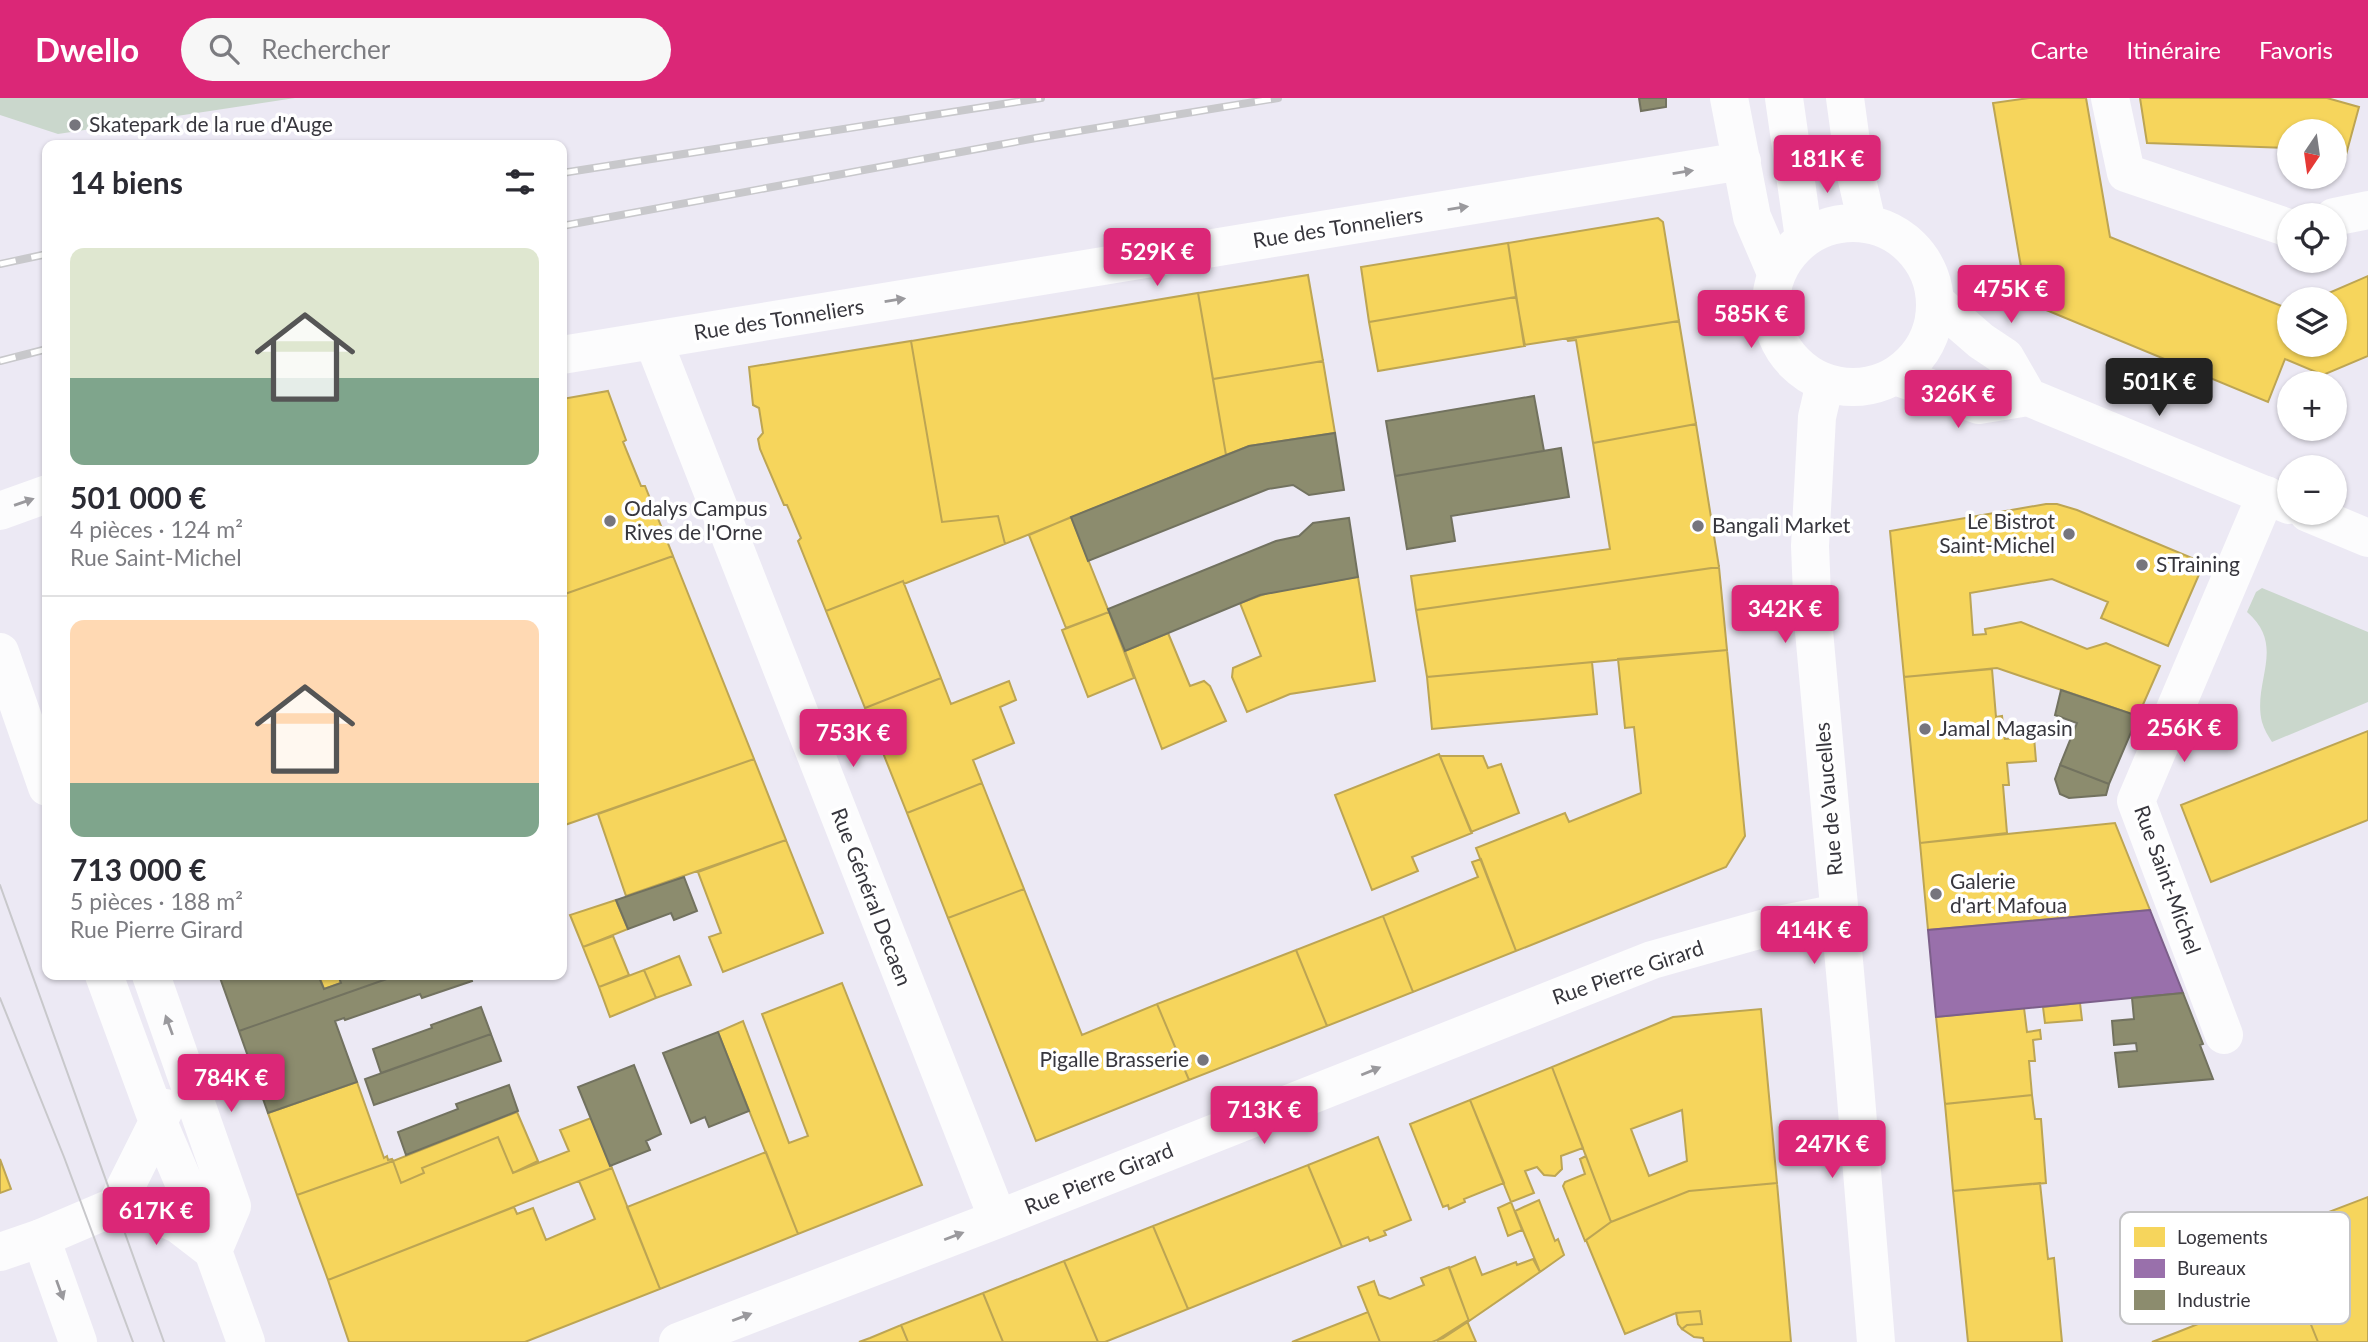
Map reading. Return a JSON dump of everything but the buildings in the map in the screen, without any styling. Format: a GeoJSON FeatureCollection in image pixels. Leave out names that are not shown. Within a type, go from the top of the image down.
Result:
{"type":"FeatureCollection","features":[{"type":"Feature","properties":{"kind":"street"},"geometry":{"type":"LineString","coordinates":[[1729,98],[1752,217],[1776,273]]}},
{"type":"Feature","properties":{"kind":"street"},"geometry":{"type":"LineString","coordinates":[[1784,98],[1804,238]]}},
{"type":"Feature","properties":{"kind":"street"},"geometry":{"type":"LineString","coordinates":[[1845,98],[1855,171],[1867,223]]}},
{"type":"Feature","properties":{"kind":"street"},"geometry":{"type":"LineString","coordinates":[[2110,98],[2126,173],[2277,224]]}},
{"type":"Feature","properties":{"kind":"street","name":"Rue des Tonneliers"},"geometry":{"type":"LineString","coordinates":[[567,354],[1742,161]]}},
{"type":"Feature","properties":{"kind":"street"},"geometry":{"type":"LineString","coordinates":[[2347,214],[2368,210]]}},
{"type":"Feature","properties":{"kind":"street"},"geometry":{"type":"LineString","coordinates":[[1867,223],[1894,233],[1916,251],[1930,275],[1936,302],[1932,331],[1917,357],[1895,376],[1873,385],[1849,387],[1825,383],[1801,370],[1784,350],[1772,326],[1770,299],[1776,273],[1788,253],[1804,238],[1834,224],[1867,223]]}},
{"type":"Feature","properties":{"kind":"street"},"geometry":{"type":"LineString","coordinates":[[1895,376],[1979,405],[2028,397],[2005,357],[1981,341],[1936,302]]}},
{"type":"Feature","properties":{"kind":"street","name":"Rue Général Decaen"},"geometry":{"type":"LineString","coordinates":[[653,340],[998,1219]]}},
{"type":"Feature","properties":{"kind":"street","name":"Rue de Vaucelles"},"geometry":{"type":"LineString","coordinates":[[1825,383],[1816,417],[1810,545],[1813,620],[1876,1342]]}},
{"type":"Feature","properties":{"kind":"street","name":"Rue Saint-Michel"},"geometry":{"type":"LineString","coordinates":[[2028,397],[2277,500],[2136,801],[2224,1035]]}},
{"type":"Feature","properties":{"kind":"street"},"geometry":{"type":"LineString","coordinates":[[0,511],[42,496]]}},
{"type":"Feature","properties":{"kind":"street"},"geometry":{"type":"LineString","coordinates":[[2337,525],[2368,538]]}},
{"type":"Feature","properties":{"kind":"street"},"geometry":{"type":"LineString","coordinates":[[0,652],[42,773]]}},
{"type":"Feature","properties":{"kind":"street","name":"Rue Pierre Girard"},"geometry":{"type":"LineString","coordinates":[[678,1342],[998,1219],[1652,960],[1769,928],[1839,913]]}},
{"type":"Feature","properties":{"kind":"street"},"geometry":{"type":"LineString","coordinates":[[106,980],[158,1122],[213,1251],[246,1342]]}},
{"type":"Feature","properties":{"kind":"street"},"geometry":{"type":"LineString","coordinates":[[153,980],[232,1206],[213,1251]]}},
{"type":"Feature","properties":{"kind":"street"},"geometry":{"type":"LineString","coordinates":[[116,1206],[184,1070]]}},
{"type":"Feature","properties":{"kind":"street"},"geometry":{"type":"LineString","coordinates":[[0,1252],[116,1206],[155,1214],[178,1224],[213,1251]]}},
{"type":"Feature","properties":{"kind":"street"},"geometry":{"type":"LineString","coordinates":[[41,1238],[78,1342]]}},
{"type":"Feature","properties":{"kind":"shaded area","name":"Skatepark de la rue d'Auge"},"geometry":{"type":"Polygon","coordinates":[[[0,98],[295,98],[58,134],[0,115],[0,98]]]}},
{"type":"Feature","properties":{"kind":"shaded area"},"geometry":{"type":"Polygon","coordinates":[[[2262,588],[2368,632],[2368,702],[2272,742],[2263,725],[2260,707],[2266,665],[2265,638],[2259,625],[2247,612],[2256,592],[2262,588]]]}},
{"type":"Feature","properties":{"kind":"tram line"},"geometry":{"type":"LineString","coordinates":[[0,885],[164,1342]]}},
{"type":"Feature","properties":{"kind":"tram line"},"geometry":{"type":"LineString","coordinates":[[0,998],[64,1157],[133,1342]]}},
{"type":"Feature","properties":{"kind":"railway"},"geometry":{"type":"LineString","coordinates":[[567,172],[1041,98]]}},
{"type":"Feature","properties":{"kind":"railway"},"geometry":{"type":"LineString","coordinates":[[567,225],[1036,138],[1278,98]]}},
{"type":"Feature","properties":{"kind":"railway"},"geometry":{"type":"LineString","coordinates":[[0,264],[42,255]]}},
{"type":"Feature","properties":{"kind":"railway"},"geometry":{"type":"LineString","coordinates":[[0,361],[42,350]]}},
{"type":"Feature","properties":{"kind":"place","name":"Skatepark de la rue d'Auge"},"geometry":{"type":"Point","coordinates":[75,125]}},
{"type":"Feature","properties":{"kind":"place","name":"Odalys Campus Rives de l'Orne"},"geometry":{"type":"Point","coordinates":[610,521]}},
{"type":"Feature","properties":{"kind":"place","name":"Bangali Market"},"geometry":{"type":"Point","coordinates":[1698,526]}},
{"type":"Feature","properties":{"kind":"place","name":"Le Bistrot Saint-Michel"},"geometry":{"type":"Point","coordinates":[2069,534]}},
{"type":"Feature","properties":{"kind":"place","name":"STraining"},"geometry":{"type":"Point","coordinates":[2142,565]}},
{"type":"Feature","properties":{"kind":"place","name":"Jamal Magasin"},"geometry":{"type":"Point","coordinates":[1925,729]}},
{"type":"Feature","properties":{"kind":"place","name":"Galerie d'art Mafoua"},"geometry":{"type":"Point","coordinates":[1936,894]}},
{"type":"Feature","properties":{"kind":"place","name":"Pigalle Brasserie"},"geometry":{"type":"Point","coordinates":[1203,1060]}}]}
